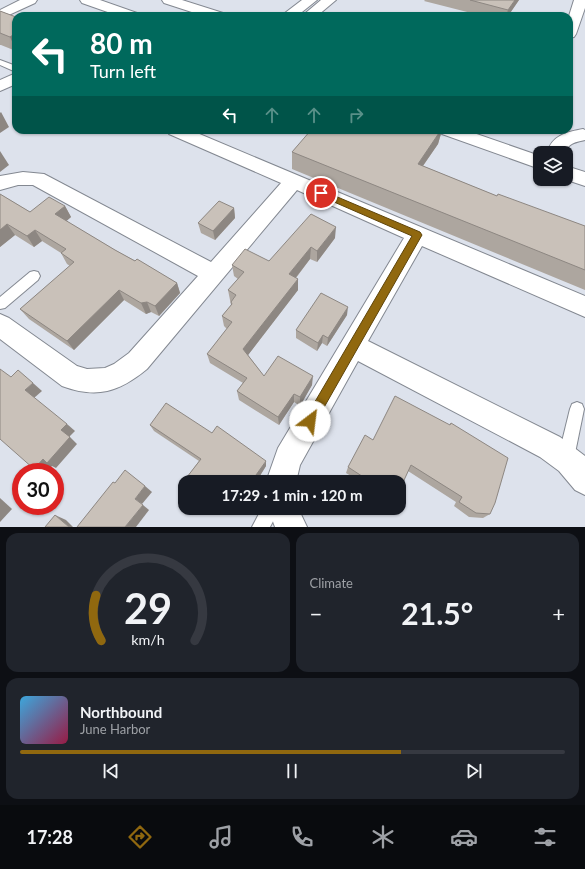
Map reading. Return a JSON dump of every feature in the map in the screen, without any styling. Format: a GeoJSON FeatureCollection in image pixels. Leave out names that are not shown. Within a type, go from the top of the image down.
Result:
{"type":"FeatureCollection","features":[{"type":"Feature","properties":{"kind":"street"},"geometry":{"type":"LineString","coordinates":[[3,6],[30,0]]}},
{"type":"Feature","properties":{"kind":"street"},"geometry":{"type":"LineString","coordinates":[[87,0],[121,12]]}},
{"type":"Feature","properties":{"kind":"street"},"geometry":{"type":"LineString","coordinates":[[169,0],[206,12]]}},
{"type":"Feature","properties":{"kind":"street"},"geometry":{"type":"LineString","coordinates":[[294,12],[310,0]]}},
{"type":"Feature","properties":{"kind":"street"},"geometry":{"type":"LineString","coordinates":[[314,12],[329,0]]}},
{"type":"Feature","properties":{"kind":"street"},"geometry":{"type":"LineString","coordinates":[[573,23],[581,0]]}},
{"type":"Feature","properties":{"kind":"street"},"geometry":{"type":"LineString","coordinates":[[0,86],[12,80]]}},
{"type":"Feature","properties":{"kind":"street"},"geometry":{"type":"LineString","coordinates":[[184,134],[585,307]]}},
{"type":"Feature","properties":{"kind":"street"},"geometry":{"type":"LineString","coordinates":[[459,134],[533,160]]}},
{"type":"Feature","properties":{"kind":"street"},"geometry":{"type":"LineString","coordinates":[[558,146],[562,141],[578,134]]}},
{"type":"Feature","properties":{"kind":"street"},"geometry":{"type":"LineString","coordinates":[[573,176],[585,180]]}},
{"type":"Feature","properties":{"kind":"street"},"geometry":{"type":"LineString","coordinates":[[0,183],[26,177],[37,179],[214,274]]}},
{"type":"Feature","properties":{"kind":"street"},"geometry":{"type":"LineString","coordinates":[[0,325],[71,377],[87,381],[105,380],[123,373],[138,361],[294,181]]}},
{"type":"Feature","properties":{"kind":"street"},"geometry":{"type":"LineString","coordinates":[[282,475],[288,458],[417,235]]}},
{"type":"Feature","properties":{"kind":"street"},"geometry":{"type":"LineString","coordinates":[[353,346],[550,447],[566,458],[580,472],[585,480]]}},
{"type":"Feature","properties":{"kind":"street"},"geometry":{"type":"LineString","coordinates":[[286,515],[292,527]]}},
{"type":"Feature","properties":{"kind":"lane"},"geometry":{"type":"LineString","coordinates":[[0,62],[12,67]]}},
{"type":"Feature","properties":{"kind":"lane"},"geometry":{"type":"LineString","coordinates":[[0,304],[34,276]]}},
{"type":"Feature","properties":{"kind":"lane"},"geometry":{"type":"LineString","coordinates":[[566,458],[577,409]]}},
{"type":"Feature","properties":{"kind":"lane"},"geometry":{"type":"LineString","coordinates":[[260,527],[268,515]]}},
{"type":"Feature","properties":{"kind":"building"},"geometry":{"type":"Polygon","coordinates":[[[470,0],[515,0],[508,10],[470,0]]]}},
{"type":"Feature","properties":{"kind":"building"},"geometry":{"type":"Polygon","coordinates":[[[0,11],[12,16],[12,36],[10,37],[0,33],[0,11]]]}},
{"type":"Feature","properties":{"kind":"building"},"geometry":{"type":"Polygon","coordinates":[[[308,134],[438,134],[418,164],[497,196],[498,194],[585,226],[585,270],[292,152],[308,134]]]}},
{"type":"Feature","properties":{"kind":"building"},"geometry":{"type":"Polygon","coordinates":[[[0,194],[30,212],[49,197],[65,206],[55,214],[115,250],[135,261],[137,259],[177,283],[155,306],[147,302],[141,303],[119,290],[67,341],[20,309],[74,262],[61,253],[66,249],[35,230],[27,236],[7,224],[0,230],[0,194]]]}},
{"type":"Feature","properties":{"kind":"building"},"geometry":{"type":"Polygon","coordinates":[[[219,201],[234,208],[213,231],[198,223],[219,201]]]}},
{"type":"Feature","properties":{"kind":"building"},"geometry":{"type":"Polygon","coordinates":[[[311,214],[336,227],[317,251],[311,247],[289,274],[298,279],[243,349],[264,376],[278,356],[313,376],[300,397],[294,394],[278,417],[237,391],[247,378],[207,354],[232,322],[222,316],[232,304],[231,302],[236,295],[228,290],[244,272],[232,265],[245,249],[269,261],[311,214]]]}},
{"type":"Feature","properties":{"kind":"building"},"geometry":{"type":"Polygon","coordinates":[[[321,293],[348,307],[328,338],[323,335],[318,343],[296,330],[321,293]]]}},
{"type":"Feature","properties":{"kind":"building"},"geometry":{"type":"Polygon","coordinates":[[[0,369],[11,377],[18,370],[33,383],[25,390],[67,424],[61,430],[70,437],[47,463],[43,459],[39,463],[27,463],[0,439],[0,369]]]}},
{"type":"Feature","properties":{"kind":"building"},"geometry":{"type":"Polygon","coordinates":[[[395,396],[450,425],[451,423],[508,458],[495,503],[490,514],[476,513],[459,502],[462,497],[411,465],[406,476],[360,475],[348,467],[365,435],[373,440],[395,396]]]}},
{"type":"Feature","properties":{"kind":"building"},"geometry":{"type":"Polygon","coordinates":[[[166,403],[212,433],[217,426],[266,461],[256,475],[189,475],[201,459],[150,425],[166,403]]]}},
{"type":"Feature","properties":{"kind":"building"},"geometry":{"type":"Polygon","coordinates":[[[125,470],[145,486],[135,499],[143,505],[125,527],[77,527],[113,482],[115,483],[125,470]]]}},
{"type":"Feature","properties":{"kind":"building"},"geometry":{"type":"Polygon","coordinates":[[[55,515],[69,527],[45,527],[55,515]]]}},
{"type":"Feature","properties":{"kind":"route"},"geometry":{"type":"LineString","coordinates":[[310,421],[417,235],[321,193]]}}]}
